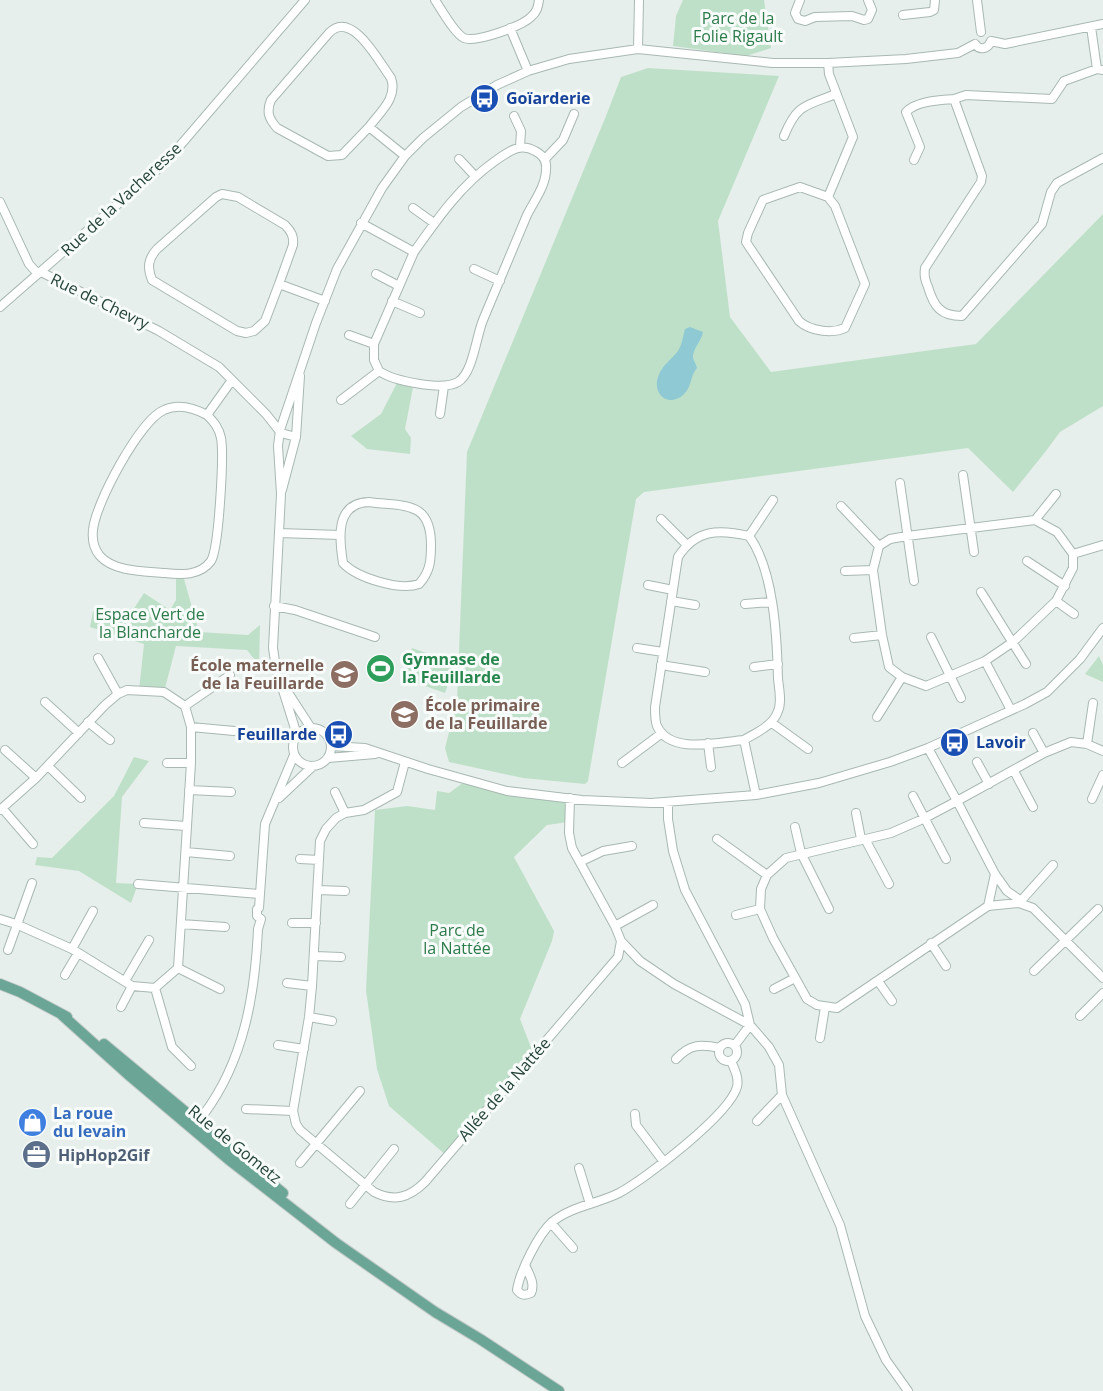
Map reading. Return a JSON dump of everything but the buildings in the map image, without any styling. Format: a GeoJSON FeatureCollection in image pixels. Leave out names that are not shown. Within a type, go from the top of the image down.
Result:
{"type":"FeatureCollection","features":[{"type":"Feature","properties":{"kind":"main road","name":"Rue de Gometz"},"geometry":{"type":"LineString","coordinates":[[0,984],[62,1015],[174,1107],[263,1186],[336,1243],[435,1312],[559,1391]]}},
{"type":"Feature","properties":{"kind":"street","name":"Rue de la Vacheresse"},"geometry":{"type":"LineString","coordinates":[[0,308],[166,162],[305,0]]}},
{"type":"Feature","properties":{"kind":"street"},"geometry":{"type":"LineString","coordinates":[[435,0],[461,36],[466,39],[480,38],[529,20],[535,14],[539,0]]}},
{"type":"Feature","properties":{"kind":"street"},"geometry":{"type":"LineString","coordinates":[[638,49],[639,0]]}},
{"type":"Feature","properties":{"kind":"street"},"geometry":{"type":"LineString","coordinates":[[800,0],[795,13],[798,19],[805,21],[815,17],[852,16],[868,19],[872,10],[868,0]]}},
{"type":"Feature","properties":{"kind":"street"},"geometry":{"type":"LineString","coordinates":[[903,15],[930,12],[934,9],[935,0]]}},
{"type":"Feature","properties":{"kind":"street"},"geometry":{"type":"LineString","coordinates":[[977,0],[981,32]]}},
{"type":"Feature","properties":{"kind":"street"},"geometry":{"type":"LineString","coordinates":[[991,41],[1005,44],[1103,24]]}},
{"type":"Feature","properties":{"kind":"street"},"geometry":{"type":"LineString","coordinates":[[337,27],[345,27],[359,34],[391,78],[394,86],[390,100],[369,127],[342,155],[328,156],[277,128],[268,114],[271,100],[337,27]]}},
{"type":"Feature","properties":{"kind":"street"},"geometry":{"type":"LineString","coordinates":[[914,160],[920,147],[906,112],[909,108],[966,95],[1052,99],[1064,81],[1100,69],[1090,27]]}},
{"type":"Feature","properties":{"kind":"street"},"geometry":{"type":"LineString","coordinates":[[510,28],[528,71]]}},
{"type":"Feature","properties":{"kind":"street"},"geometry":{"type":"LineString","coordinates":[[981,32],[988,34],[991,41],[984,48],[979,48],[975,44],[975,36],[981,32]]}},
{"type":"Feature","properties":{"kind":"street"},"geometry":{"type":"LineString","coordinates":[[297,735],[279,680],[273,648],[281,494],[278,446],[280,430],[325,301],[343,258],[382,188],[405,156],[423,138],[462,107],[503,82],[528,71],[569,59],[638,49],[755,62],[828,63],[958,52],[975,44]]}},
{"type":"Feature","properties":{"kind":"street"},"geometry":{"type":"LineString","coordinates":[[828,63],[836,94],[854,137],[828,197]]}},
{"type":"Feature","properties":{"kind":"street"},"geometry":{"type":"LineString","coordinates":[[784,136],[797,111],[836,94]]}},
{"type":"Feature","properties":{"kind":"street"},"geometry":{"type":"LineString","coordinates":[[954,99],[982,176],[981,182],[925,268],[924,276],[934,305],[950,316],[962,316],[1042,224],[1051,192],[1057,183],[1103,158]]}},
{"type":"Feature","properties":{"kind":"street"},"geometry":{"type":"LineString","coordinates":[[545,159],[562,140],[574,114]]}},
{"type":"Feature","properties":{"kind":"street"},"geometry":{"type":"LineString","coordinates":[[514,116],[521,131],[519,147]]}},
{"type":"Feature","properties":{"kind":"street"},"geometry":{"type":"LineString","coordinates":[[369,127],[405,156]]}},
{"type":"Feature","properties":{"kind":"street"},"geometry":{"type":"LineString","coordinates":[[519,147],[533,150],[545,159],[547,166],[543,185],[528,214],[479,330],[467,373],[457,383],[444,386],[405,381],[379,371],[374,360],[374,344],[392,301],[414,252],[452,199],[475,176],[506,153],[519,147]]}},
{"type":"Feature","properties":{"kind":"street"},"geometry":{"type":"LineString","coordinates":[[459,159],[475,176]]}},
{"type":"Feature","properties":{"kind":"street"},"geometry":{"type":"LineString","coordinates":[[800,187],[828,197],[835,206],[865,284],[845,328],[835,332],[805,326],[800,321],[747,242],[748,233],[763,200],[800,187]]}},
{"type":"Feature","properties":{"kind":"street"},"geometry":{"type":"LineString","coordinates":[[231,194],[291,230],[293,245],[279,284],[265,321],[254,331],[246,333],[237,331],[198,305],[159,285],[152,280],[149,264],[157,249],[216,197],[231,194]]}},
{"type":"Feature","properties":{"kind":"street"},"geometry":{"type":"LineString","coordinates":[[0,202],[29,264],[39,273]]}},
{"type":"Feature","properties":{"kind":"street"},"geometry":{"type":"LineString","coordinates":[[413,208],[434,223]]}},
{"type":"Feature","properties":{"kind":"street"},"geometry":{"type":"LineString","coordinates":[[362,223],[414,252]]}},
{"type":"Feature","properties":{"kind":"street"},"geometry":{"type":"LineString","coordinates":[[474,269],[500,281]]}},
{"type":"Feature","properties":{"kind":"street","name":"Rue de Chevry"},"geometry":{"type":"LineString","coordinates":[[39,273],[159,331],[219,367],[280,430]]}},
{"type":"Feature","properties":{"kind":"street"},"geometry":{"type":"LineString","coordinates":[[376,274],[399,286]]}},
{"type":"Feature","properties":{"kind":"street"},"geometry":{"type":"LineString","coordinates":[[279,284],[325,301]]}},
{"type":"Feature","properties":{"kind":"street"},"geometry":{"type":"LineString","coordinates":[[392,301],[420,313]]}},
{"type":"Feature","properties":{"kind":"street"},"geometry":{"type":"LineString","coordinates":[[349,335],[374,344]]}},
{"type":"Feature","properties":{"kind":"street"},"geometry":{"type":"LineString","coordinates":[[281,494],[296,437],[301,370]]}},
{"type":"Feature","properties":{"kind":"street"},"geometry":{"type":"LineString","coordinates":[[341,400],[379,371]]}},
{"type":"Feature","properties":{"kind":"street"},"geometry":{"type":"LineString","coordinates":[[207,415],[232,380]]}},
{"type":"Feature","properties":{"kind":"street"},"geometry":{"type":"LineString","coordinates":[[440,414],[444,386]]}},
{"type":"Feature","properties":{"kind":"street"},"geometry":{"type":"LineString","coordinates":[[183,406],[207,415],[218,430],[221,449],[217,540],[211,561],[204,568],[183,575],[124,568],[108,562],[95,547],[93,537],[95,520],[108,486],[141,431],[152,417],[170,407],[183,406]]}},
{"type":"Feature","properties":{"kind":"street"},"geometry":{"type":"LineString","coordinates":[[267,414],[275,416],[285,412]]}},
{"type":"Feature","properties":{"kind":"street"},"geometry":{"type":"LineString","coordinates":[[280,430],[281,433],[296,437]]}},
{"type":"Feature","properties":{"kind":"street"},"geometry":{"type":"LineString","coordinates":[[963,475],[974,552]]}},
{"type":"Feature","properties":{"kind":"street"},"geometry":{"type":"LineString","coordinates":[[900,483],[914,581]]}},
{"type":"Feature","properties":{"kind":"street"},"geometry":{"type":"LineString","coordinates":[[1035,520],[1056,494]]}},
{"type":"Feature","properties":{"kind":"street"},"geometry":{"type":"LineString","coordinates":[[749,536],[773,500]]}},
{"type":"Feature","properties":{"kind":"street"},"geometry":{"type":"LineString","coordinates":[[369,502],[416,509],[422,512],[430,524],[430,568],[419,584],[403,588],[355,572],[344,563],[340,535],[347,510],[356,504],[369,502]]}},
{"type":"Feature","properties":{"kind":"street"},"geometry":{"type":"LineString","coordinates":[[841,506],[879,546]]}},
{"type":"Feature","properties":{"kind":"street"},"geometry":{"type":"LineString","coordinates":[[661,519],[686,544]]}},
{"type":"Feature","properties":{"kind":"street"},"geometry":{"type":"LineString","coordinates":[[1035,520],[1057,532],[1073,554],[1073,568],[1065,586],[1056,601],[1013,642],[985,661],[926,686],[902,677],[890,667],[882,635],[873,570],[879,546],[890,539],[972,529],[1035,520]]}},
{"type":"Feature","properties":{"kind":"street"},"geometry":{"type":"LineString","coordinates":[[729,531],[749,536],[759,549],[777,626],[780,709],[772,723],[744,740],[692,745],[669,741],[656,725],[655,707],[678,557],[686,544],[699,535],[729,531]]}},
{"type":"Feature","properties":{"kind":"street"},"geometry":{"type":"LineString","coordinates":[[279,533],[340,535]]}},
{"type":"Feature","properties":{"kind":"street"},"geometry":{"type":"LineString","coordinates":[[1073,554],[1103,544]]}},
{"type":"Feature","properties":{"kind":"street"},"geometry":{"type":"LineString","coordinates":[[1027,561],[1065,586]]}},
{"type":"Feature","properties":{"kind":"street"},"geometry":{"type":"LineString","coordinates":[[846,571],[873,570]]}},
{"type":"Feature","properties":{"kind":"street"},"geometry":{"type":"LineString","coordinates":[[648,585],[673,590]]}},
{"type":"Feature","properties":{"kind":"street"},"geometry":{"type":"LineString","coordinates":[[981,592],[1026,663]]}},
{"type":"Feature","properties":{"kind":"street"},"geometry":{"type":"LineString","coordinates":[[671,601],[695,605]]}},
{"type":"Feature","properties":{"kind":"street"},"geometry":{"type":"LineString","coordinates":[[1056,601],[1074,614]]}},
{"type":"Feature","properties":{"kind":"street"},"geometry":{"type":"LineString","coordinates":[[745,604],[772,602]]}},
{"type":"Feature","properties":{"kind":"street"},"geometry":{"type":"LineString","coordinates":[[274,606],[295,610],[375,637]]}},
{"type":"Feature","properties":{"kind":"street"},"geometry":{"type":"LineString","coordinates":[[331,746],[365,748],[378,754],[507,791],[622,802],[668,802],[756,795],[819,783],[890,762],[928,748],[1011,710],[1047,692],[1080,659],[1103,628]]}},
{"type":"Feature","properties":{"kind":"street"},"geometry":{"type":"LineString","coordinates":[[854,639],[882,635]]}},
{"type":"Feature","properties":{"kind":"street"},"geometry":{"type":"LineString","coordinates":[[931,637],[961,698]]}},
{"type":"Feature","properties":{"kind":"street"},"geometry":{"type":"LineString","coordinates":[[637,648],[663,652]]}},
{"type":"Feature","properties":{"kind":"street"},"geometry":{"type":"LineString","coordinates":[[98,658],[118,694]]}},
{"type":"Feature","properties":{"kind":"street"},"geometry":{"type":"LineString","coordinates":[[985,661],[1011,710]]}},
{"type":"Feature","properties":{"kind":"street"},"geometry":{"type":"LineString","coordinates":[[754,667],[778,664]]}},
{"type":"Feature","properties":{"kind":"street"},"geometry":{"type":"LineString","coordinates":[[661,665],[705,672]]}},
{"type":"Feature","properties":{"kind":"street"},"geometry":{"type":"LineString","coordinates":[[185,706],[230,675]]}},
{"type":"Feature","properties":{"kind":"street"},"geometry":{"type":"LineString","coordinates":[[877,717],[902,677]]}},
{"type":"Feature","properties":{"kind":"street"},"geometry":{"type":"LineString","coordinates":[[279,680],[311,728]]}},
{"type":"Feature","properties":{"kind":"street"},"geometry":{"type":"LineString","coordinates":[[33,844],[1,809],[36,778],[88,722],[118,694],[127,690],[164,692],[185,706],[191,727],[178,968],[155,988]]}},
{"type":"Feature","properties":{"kind":"street"},"geometry":{"type":"LineString","coordinates":[[45,702],[79,733]]}},
{"type":"Feature","properties":{"kind":"street"},"geometry":{"type":"LineString","coordinates":[[1087,744],[1093,703]]}},
{"type":"Feature","properties":{"kind":"street"},"geometry":{"type":"LineString","coordinates":[[88,722],[110,740]]}},
{"type":"Feature","properties":{"kind":"street"},"geometry":{"type":"LineString","coordinates":[[772,723],[808,749]]}},
{"type":"Feature","properties":{"kind":"street"},"geometry":{"type":"LineString","coordinates":[[191,727],[234,731]]}},
{"type":"Feature","properties":{"kind":"street"},"geometry":{"type":"LineString","coordinates":[[204,1114],[215,1099],[235,1061],[247,1022],[257,960],[258,928],[261,925],[261,920],[256,916],[265,824],[294,755],[293,744],[297,735],[311,728],[322,731],[327,735],[331,746],[328,758]]}},
{"type":"Feature","properties":{"kind":"street"},"geometry":{"type":"LineString","coordinates":[[622,763],[662,733]]}},
{"type":"Feature","properties":{"kind":"street"},"geometry":{"type":"LineString","coordinates":[[1033,733],[1044,753]]}},
{"type":"Feature","properties":{"kind":"street"},"geometry":{"type":"LineString","coordinates":[[744,740],[756,795]]}},
{"type":"Feature","properties":{"kind":"street"},"geometry":{"type":"LineString","coordinates":[[1103,751],[1087,744],[1071,742],[1044,753],[1014,771],[891,834],[786,858],[767,875],[761,889],[760,909],[807,999],[825,1007],[837,1008],[988,906],[1019,903],[1033,908],[1103,978]]}},
{"type":"Feature","properties":{"kind":"street"},"geometry":{"type":"LineString","coordinates":[[708,743],[711,767]]}},
{"type":"Feature","properties":{"kind":"street"},"geometry":{"type":"LineString","coordinates":[[928,748],[995,874],[1019,903]]}},
{"type":"Feature","properties":{"kind":"street"},"geometry":{"type":"LineString","coordinates":[[5,750],[36,778]]}},
{"type":"Feature","properties":{"kind":"street"},"geometry":{"type":"LineString","coordinates":[[294,755],[302,764],[313,766],[319,765],[328,758],[378,754]]}},
{"type":"Feature","properties":{"kind":"street"},"geometry":{"type":"LineString","coordinates":[[246,1109],[293,1111],[309,1017],[315,956],[320,841],[326,829],[345,813],[364,810],[397,792],[405,762]]}},
{"type":"Feature","properties":{"kind":"street"},"geometry":{"type":"LineString","coordinates":[[977,762],[989,784]]}},
{"type":"Feature","properties":{"kind":"street"},"geometry":{"type":"LineString","coordinates":[[167,763],[190,763]]}},
{"type":"Feature","properties":{"kind":"street"},"geometry":{"type":"LineString","coordinates":[[48,766],[81,798]]}},
{"type":"Feature","properties":{"kind":"street"},"geometry":{"type":"LineString","coordinates":[[276,800],[313,766]]}},
{"type":"Feature","properties":{"kind":"street"},"geometry":{"type":"LineString","coordinates":[[1014,771],[1033,807]]}},
{"type":"Feature","properties":{"kind":"street"},"geometry":{"type":"LineString","coordinates":[[1092,799],[1103,775]]}},
{"type":"Feature","properties":{"kind":"street"},"geometry":{"type":"LineString","coordinates":[[189,790],[231,792]]}},
{"type":"Feature","properties":{"kind":"street"},"geometry":{"type":"LineString","coordinates":[[335,792],[345,813]]}},
{"type":"Feature","properties":{"kind":"street"},"geometry":{"type":"LineString","coordinates":[[912,796],[946,859]]}},
{"type":"Feature","properties":{"kind":"street"},"geometry":{"type":"LineString","coordinates":[[570,798],[569,833],[580,862],[621,941],[640,961],[674,984],[750,1024],[776,1059],[782,1082],[782,1095],[840,1225],[865,1316],[886,1360],[908,1391]]}},
{"type":"Feature","properties":{"kind":"street"},"geometry":{"type":"LineString","coordinates":[[668,802],[674,851],[685,890],[745,1004],[750,1024],[735,1045]]}},
{"type":"Feature","properties":{"kind":"street"},"geometry":{"type":"LineString","coordinates":[[856,813],[863,839],[889,884]]}},
{"type":"Feature","properties":{"kind":"street"},"geometry":{"type":"LineString","coordinates":[[144,823],[186,826]]}},
{"type":"Feature","properties":{"kind":"street"},"geometry":{"type":"LineString","coordinates":[[795,827],[801,853],[829,909]]}},
{"type":"Feature","properties":{"kind":"street"},"geometry":{"type":"LineString","coordinates":[[717,839],[767,875]]}},
{"type":"Feature","properties":{"kind":"street"},"geometry":{"type":"LineString","coordinates":[[580,862],[603,851],[633,846]]}},
{"type":"Feature","properties":{"kind":"street"},"geometry":{"type":"LineString","coordinates":[[186,852],[230,856]]}},
{"type":"Feature","properties":{"kind":"street"},"geometry":{"type":"LineString","coordinates":[[300,860],[319,860]]}},
{"type":"Feature","properties":{"kind":"street"},"geometry":{"type":"LineString","coordinates":[[1019,903],[1053,865]]}},
{"type":"Feature","properties":{"kind":"street"},"geometry":{"type":"LineString","coordinates":[[988,906],[995,874]]}},
{"type":"Feature","properties":{"kind":"street"},"geometry":{"type":"LineString","coordinates":[[8,950],[32,883]]}},
{"type":"Feature","properties":{"kind":"street"},"geometry":{"type":"LineString","coordinates":[[138,884],[259,894]]}},
{"type":"Feature","properties":{"kind":"street"},"geometry":{"type":"LineString","coordinates":[[318,890],[345,891]]}},
{"type":"Feature","properties":{"kind":"street"},"geometry":{"type":"LineString","coordinates":[[615,926],[653,905]]}},
{"type":"Feature","properties":{"kind":"street"},"geometry":{"type":"LineString","coordinates":[[736,915],[760,909]]}},
{"type":"Feature","properties":{"kind":"street"},"geometry":{"type":"LineString","coordinates":[[1034,971],[1098,909]]}},
{"type":"Feature","properties":{"kind":"street"},"geometry":{"type":"LineString","coordinates":[[65,975],[93,912]]}},
{"type":"Feature","properties":{"kind":"street"},"geometry":{"type":"LineString","coordinates":[[0,919],[75,951],[129,983],[155,988]]}},
{"type":"Feature","properties":{"kind":"street"},"geometry":{"type":"LineString","coordinates":[[291,923],[316,923]]}},
{"type":"Feature","properties":{"kind":"street"},"geometry":{"type":"LineString","coordinates":[[181,924],[225,927]]}},
{"type":"Feature","properties":{"kind":"street"},"geometry":{"type":"LineString","coordinates":[[121,1007],[148,940]]}},
{"type":"Feature","properties":{"kind":"street","name":"Allée de la Nattée"},"geometry":{"type":"LineString","coordinates":[[293,1111],[300,1131],[385,1197],[406,1197],[416,1192],[612,965],[618,957],[621,941]]}},
{"type":"Feature","properties":{"kind":"street"},"geometry":{"type":"LineString","coordinates":[[931,943],[946,966]]}},
{"type":"Feature","properties":{"kind":"street"},"geometry":{"type":"LineString","coordinates":[[315,956],[341,957]]}},
{"type":"Feature","properties":{"kind":"street"},"geometry":{"type":"LineString","coordinates":[[178,968],[220,989]]}},
{"type":"Feature","properties":{"kind":"street"},"geometry":{"type":"LineString","coordinates":[[774,989],[795,978]]}},
{"type":"Feature","properties":{"kind":"street"},"geometry":{"type":"LineString","coordinates":[[878,981],[892,1001]]}},
{"type":"Feature","properties":{"kind":"street"},"geometry":{"type":"LineString","coordinates":[[287,983],[312,986]]}},
{"type":"Feature","properties":{"kind":"street"},"geometry":{"type":"LineString","coordinates":[[155,988],[172,1047],[191,1066]]}},
{"type":"Feature","properties":{"kind":"street"},"geometry":{"type":"LineString","coordinates":[[1080,1016],[1103,993]]}},
{"type":"Feature","properties":{"kind":"street"},"geometry":{"type":"LineString","coordinates":[[820,1038],[825,1007]]}},
{"type":"Feature","properties":{"kind":"street"},"geometry":{"type":"LineString","coordinates":[[309,1017],[332,1021]]}},
{"type":"Feature","properties":{"kind":"street"},"geometry":{"type":"LineString","coordinates":[[720,1048],[726,1043],[735,1045]]}},
{"type":"Feature","properties":{"kind":"street"},"geometry":{"type":"LineString","coordinates":[[278,1045],[304,1050]]}},
{"type":"Feature","properties":{"kind":"street"},"geometry":{"type":"LineString","coordinates":[[720,1048],[720,1058],[732,1061],[738,1054],[735,1045]]}},
{"type":"Feature","properties":{"kind":"street"},"geometry":{"type":"LineString","coordinates":[[676,1059],[685,1050],[696,1046],[720,1048]]}},
{"type":"Feature","properties":{"kind":"street"},"geometry":{"type":"LineString","coordinates":[[526,1267],[529,1254],[551,1223],[569,1211],[617,1194],[639,1181],[710,1122],[732,1098],[737,1087],[737,1076],[732,1061]]}},
{"type":"Feature","properties":{"kind":"street"},"geometry":{"type":"LineString","coordinates":[[300,1163],[360,1091]]}},
{"type":"Feature","properties":{"kind":"street"},"geometry":{"type":"LineString","coordinates":[[758,1121],[782,1095]]}},
{"type":"Feature","properties":{"kind":"street"},"geometry":{"type":"LineString","coordinates":[[635,1114],[636,1125],[664,1162]]}},
{"type":"Feature","properties":{"kind":"street"},"geometry":{"type":"LineString","coordinates":[[350,1204],[394,1149]]}},
{"type":"Feature","properties":{"kind":"street"},"geometry":{"type":"LineString","coordinates":[[579,1168],[590,1204]]}},
{"type":"Feature","properties":{"kind":"street"},"geometry":{"type":"LineString","coordinates":[[551,1223],[573,1248]]}},
{"type":"Feature","properties":{"kind":"green space","name":"Parc de la Folie Rigault"},"geometry":{"type":"Polygon","coordinates":[[[683,0],[764,0],[771,48],[746,56],[673,46],[676,16],[683,0]]]}},
{"type":"Feature","properties":{"kind":"green space"},"geometry":{"type":"Polygon","coordinates":[[[648,68],[779,76],[718,221],[730,317],[771,372],[976,344],[1103,214],[1103,406],[1060,432],[1013,492],[968,448],[644,492],[636,499],[588,781],[585,784],[523,778],[449,762],[445,748],[457,701],[467,452],[621,77],[648,68]]]}},
{"type":"Feature","properties":{"kind":"green space"},"geometry":{"type":"Polygon","coordinates":[[[399,379],[414,382],[405,429],[411,438],[410,454],[367,449],[351,436],[381,414],[399,379]]]}},
{"type":"Feature","properties":{"kind":"green space","name":"Espace Vert de la Blancharde"},"geometry":{"type":"Polygon","coordinates":[[[176,578],[184,579],[199,632],[248,635],[260,625],[259,665],[247,650],[176,646],[164,692],[139,690],[144,644],[90,627],[93,611],[126,621],[144,593],[170,610],[176,600],[176,578]]]}},
{"type":"Feature","properties":{"kind":"green space"},"geometry":{"type":"Polygon","coordinates":[[[412,648],[455,663],[445,693],[402,678],[412,648]]]}},
{"type":"Feature","properties":{"kind":"green space"},"geometry":{"type":"Polygon","coordinates":[[[1099,656],[1103,665],[1103,682],[1085,674],[1099,656]]]}},
{"type":"Feature","properties":{"kind":"green space"},"geometry":{"type":"Polygon","coordinates":[[[134,757],[149,761],[122,797],[116,883],[138,884],[131,903],[79,871],[35,865],[37,857],[52,858],[114,796],[134,757]]]}},
{"type":"Feature","properties":{"kind":"green space","name":"Parc de la Nattée"},"geometry":{"type":"Polygon","coordinates":[[[467,780],[570,798],[568,822],[547,825],[514,857],[554,931],[520,1019],[534,1055],[447,1156],[389,1106],[377,1069],[366,990],[375,810],[407,806],[435,810],[437,791],[449,793],[467,780]]]}},
{"type":"Feature","properties":{"kind":"water"},"geometry":{"type":"Polygon","coordinates":[[[690,327],[703,332],[693,355],[697,368],[685,393],[679,398],[668,400],[660,394],[657,384],[658,377],[664,366],[679,349],[685,329],[690,327]]]}},
{"type":"Feature","properties":{"kind":"place","name":"Goïarderie"},"geometry":{"type":"Point","coordinates":[485,98]}},
{"type":"Feature","properties":{"kind":"place","name":"Gymnase de la Feuillarde"},"geometry":{"type":"Point","coordinates":[381,668]}},
{"type":"Feature","properties":{"kind":"place","name":"École maternelle de la Feuillarde"},"geometry":{"type":"Point","coordinates":[345,674]}},
{"type":"Feature","properties":{"kind":"place","name":"École primaire de la Feuillarde"},"geometry":{"type":"Point","coordinates":[404,714]}},
{"type":"Feature","properties":{"kind":"place","name":"Feuillarde"},"geometry":{"type":"Point","coordinates":[338,734]}},
{"type":"Feature","properties":{"kind":"place","name":"Lavoir"},"geometry":{"type":"Point","coordinates":[955,742]}},
{"type":"Feature","properties":{"kind":"place","name":"La roue du levain"},"geometry":{"type":"Point","coordinates":[32,1122]}},
{"type":"Feature","properties":{"kind":"place","name":"HipHop2Gif"},"geometry":{"type":"Point","coordinates":[37,1155]}}]}
